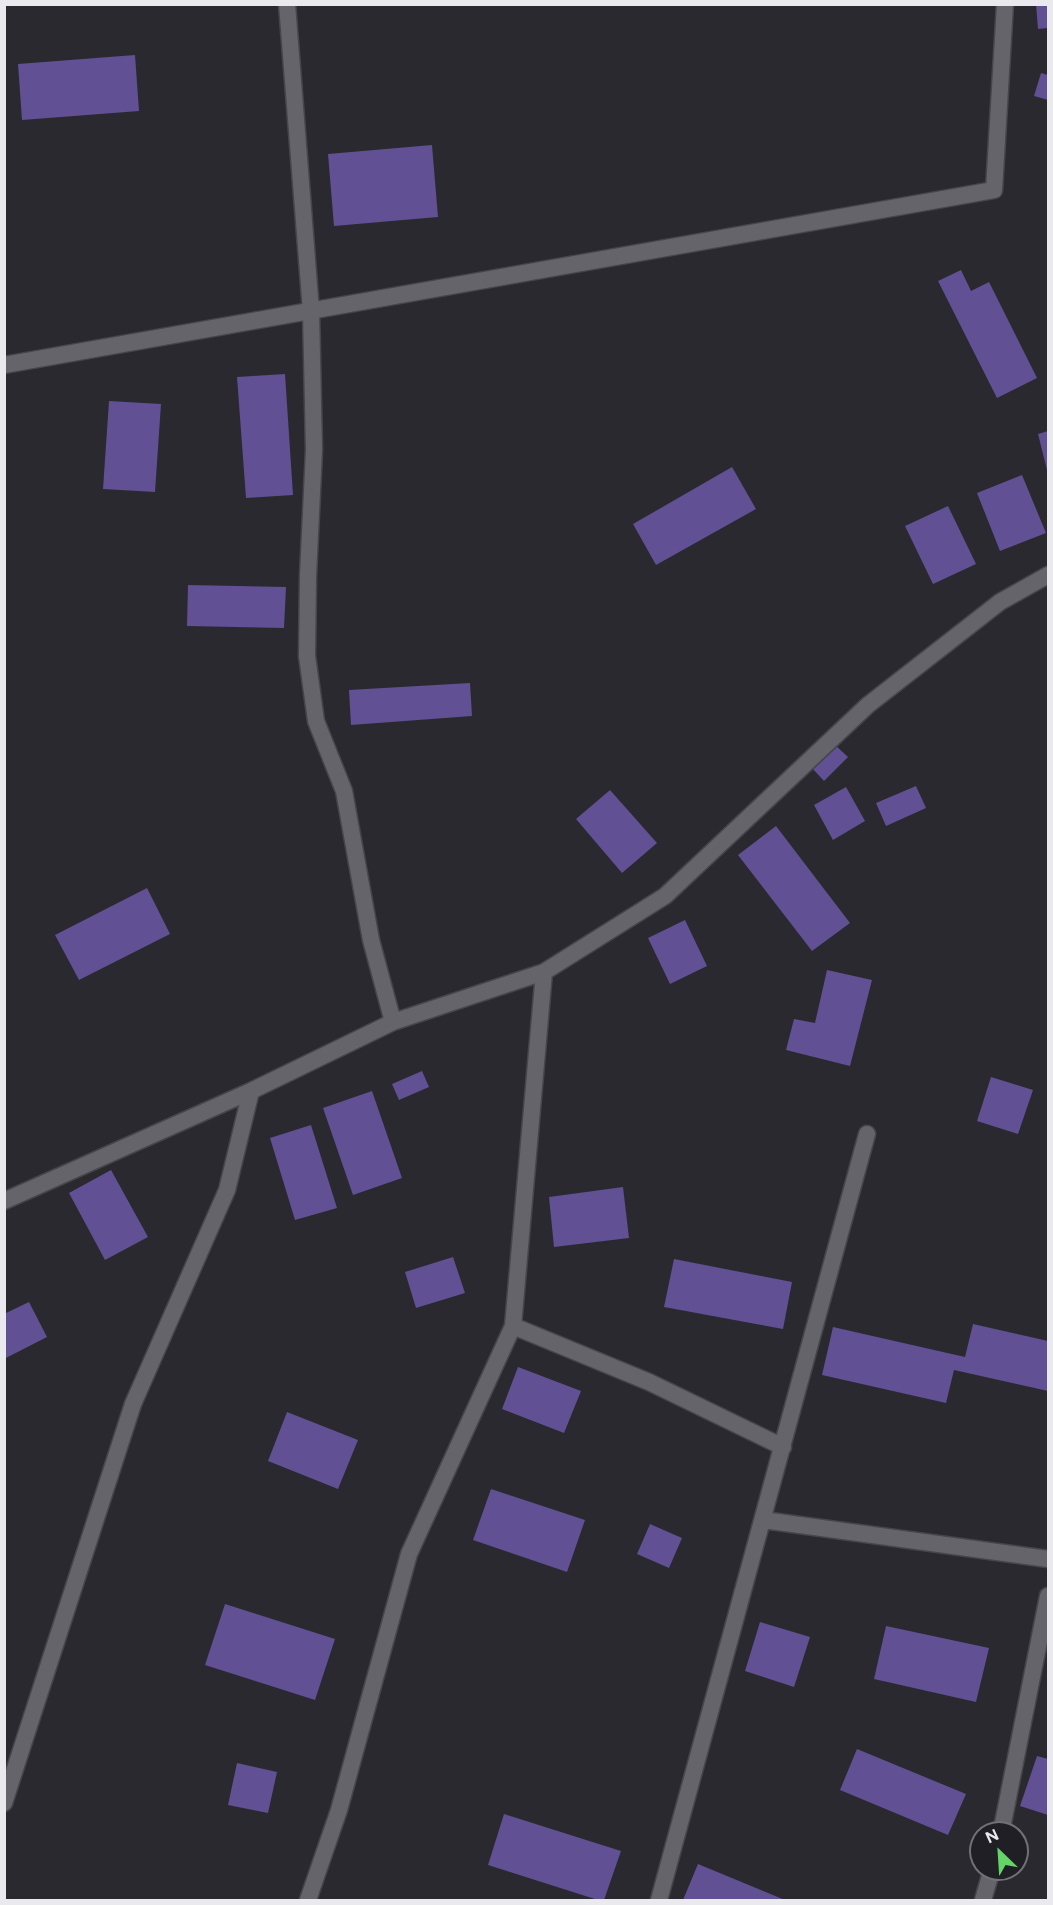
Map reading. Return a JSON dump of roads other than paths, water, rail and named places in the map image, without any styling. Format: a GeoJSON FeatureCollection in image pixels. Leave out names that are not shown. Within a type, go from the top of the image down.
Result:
{"type":"FeatureCollection","features":[{"type":"Feature","properties":{"kind":"street"},"geometry":{"type":"LineString","coordinates":[[287,4],[311,311],[314,450],[307,656],[316,721],[344,790],[371,940],[393,1022]]}},
{"type":"Feature","properties":{"kind":"street"},"geometry":{"type":"LineString","coordinates":[[4,359],[5,365],[994,190],[1005,4]]}},
{"type":"Feature","properties":{"kind":"street"},"geometry":{"type":"LineString","coordinates":[[4,1201],[251,1091],[393,1022],[544,972],[665,896],[868,705],[1000,602],[1048,575]]}},
{"type":"Feature","properties":{"kind":"street"},"geometry":{"type":"LineString","coordinates":[[308,1900],[339,1810],[409,1554],[513,1326],[544,972]]}},
{"type":"Feature","properties":{"kind":"street"},"geometry":{"type":"LineString","coordinates":[[4,1803],[133,1404],[227,1190],[251,1091]]}},
{"type":"Feature","properties":{"kind":"street"},"geometry":{"type":"LineString","coordinates":[[659,1900],[867,1134]]}},
{"type":"Feature","properties":{"kind":"street"},"geometry":{"type":"LineString","coordinates":[[513,1326],[649,1382],[783,1447]]}},
{"type":"Feature","properties":{"kind":"street"},"geometry":{"type":"LineString","coordinates":[[763,1520],[1048,1559]]}},
{"type":"Feature","properties":{"kind":"street"},"geometry":{"type":"LineString","coordinates":[[1003,1821],[1048,1596]]}},
{"type":"Feature","properties":{"kind":"street"},"geometry":{"type":"LineString","coordinates":[[983,1900],[989,1881]]}}]}
